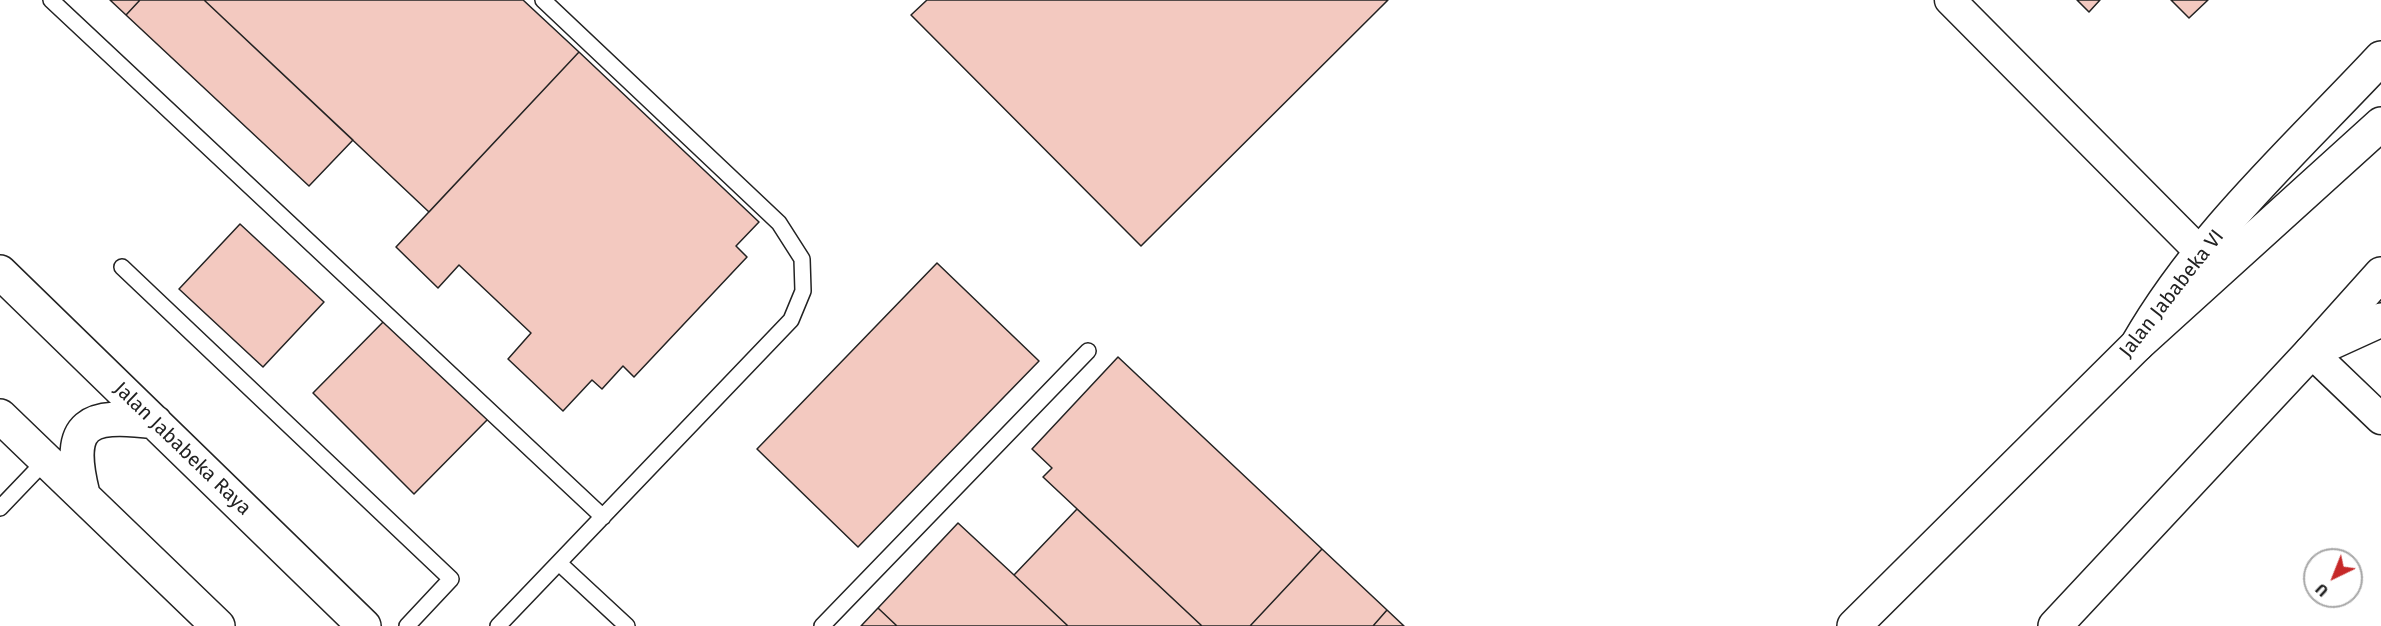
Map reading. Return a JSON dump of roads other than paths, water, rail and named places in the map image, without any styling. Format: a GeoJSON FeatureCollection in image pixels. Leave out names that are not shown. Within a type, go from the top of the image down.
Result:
{"type":"FeatureCollection","features":[{"type":"Feature","properties":{"kind":"main road","name":"Jalan Jababeka VI"},"geometry":{"type":"LineString","coordinates":[[1854,626],[2137,345],[2381,58]]}},
{"type":"Feature","properties":{"kind":"main road"},"geometry":{"type":"LineString","coordinates":[[2209,262],[2381,124]]}},
{"type":"Feature","properties":{"kind":"main road","name":"Jalan Jababeka Raya"},"geometry":{"type":"LineString","coordinates":[[0,272],[364,626]]}},
{"type":"Feature","properties":{"kind":"main road"},"geometry":{"type":"LineString","coordinates":[[2055,626],[2381,274]]}},
{"type":"Feature","properties":{"kind":"main road"},"geometry":{"type":"LineString","coordinates":[[2311,352],[2381,320]]}},
{"type":"Feature","properties":{"kind":"main road"},"geometry":{"type":"LineString","coordinates":[[0,416],[218,626]]}},
{"type":"Feature","properties":{"kind":"main road"},"geometry":{"type":"LineString","coordinates":[[83,494],[76,465],[77,446],[86,429],[102,419],[120,418],[155,422]]}},
{"type":"Feature","properties":{"kind":"street"},"geometry":{"type":"LineString","coordinates":[[1950,0],[2209,262]]}},
{"type":"Feature","properties":{"kind":"street"},"geometry":{"type":"LineString","coordinates":[[2311,352],[2381,419]]}},
{"type":"Feature","properties":{"kind":"lane"},"geometry":{"type":"LineString","coordinates":[[51,0],[603,517]]}},
{"type":"Feature","properties":{"kind":"lane"},"geometry":{"type":"LineString","coordinates":[[498,626],[791,320],[803,291],[802,260],[779,223],[543,0]]}},
{"type":"Feature","properties":{"kind":"lane"},"geometry":{"type":"LineString","coordinates":[[122,267],[451,579],[407,626]]}},
{"type":"Feature","properties":{"kind":"lane"},"geometry":{"type":"LineString","coordinates":[[822,626],[1088,351]]}},
{"type":"Feature","properties":{"kind":"lane"},"geometry":{"type":"LineString","coordinates":[[0,508],[46,460]]}},
{"type":"Feature","properties":{"kind":"lane"},"geometry":{"type":"LineString","coordinates":[[559,563],[627,626]]}}]}
